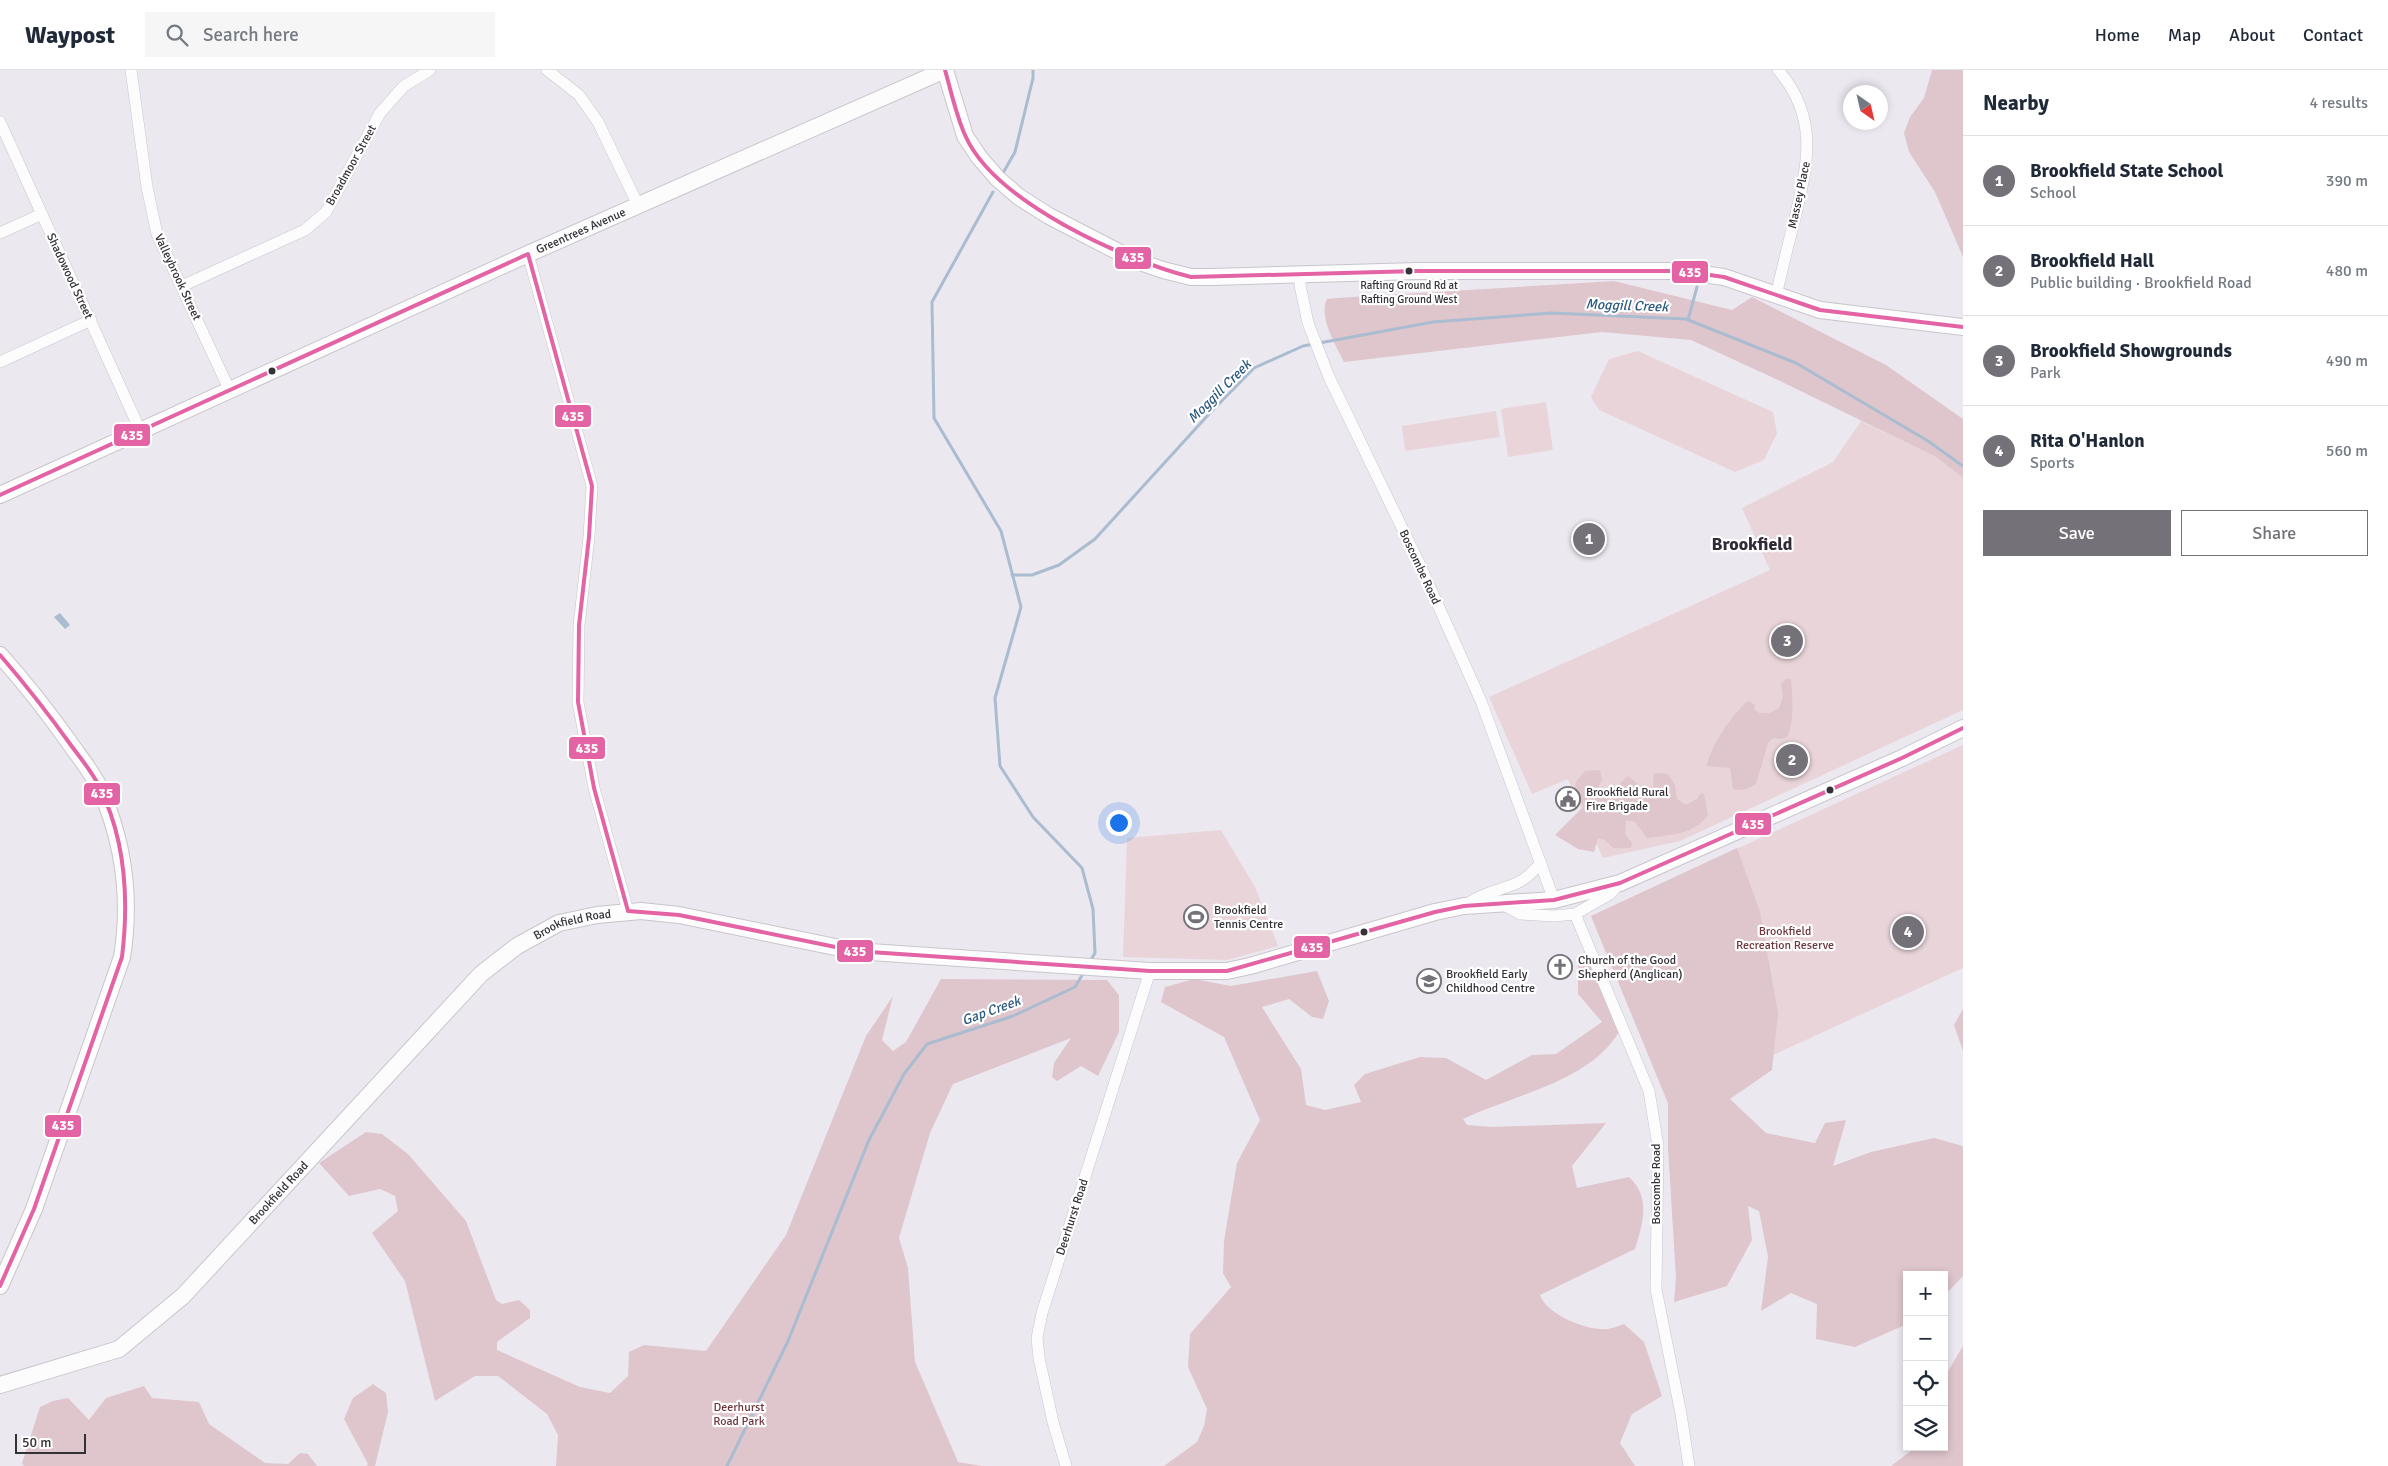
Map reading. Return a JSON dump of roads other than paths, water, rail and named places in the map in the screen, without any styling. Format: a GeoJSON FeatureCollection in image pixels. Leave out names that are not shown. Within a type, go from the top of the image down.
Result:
{"type":"FeatureCollection","features":[{"type":"Feature","properties":{"kind":"main road","name":"Greentrees Avenue"},"geometry":{"type":"LineString","coordinates":[[0,495],[528,254],[945,70]]}},
{"type":"Feature","properties":{"kind":"main road"},"geometry":{"type":"LineString","coordinates":[[945,70],[960,125],[979,157],[998,179],[1018,197],[1049,216],[1134,260],[1163,270],[1191,277],[1300,273],[1681,271],[1724,277],[1820,310],[1963,328]]}},
{"type":"Feature","properties":{"kind":"main road"},"geometry":{"type":"LineString","coordinates":[[0,655],[32,690],[91,772],[101,791],[122,857],[126,878],[126,896],[125,936],[122,957],[34,1209],[0,1286]]}},
{"type":"Feature","properties":{"kind":"main road","name":"Brookfield Road"},"geometry":{"type":"LineString","coordinates":[[0,1385],[119,1350],[183,1296],[481,974],[518,946],[559,923],[628,911],[679,915],[855,951],[1150,971],[1228,971],[1435,912],[1464,906],[1554,900],[1620,883],[1902,758],[1963,728]]}},
{"type":"Feature","properties":{"kind":"street","name":"Valleybrook Street"},"geometry":{"type":"LineString","coordinates":[[131,70],[148,187],[157,234],[229,389]]}},
{"type":"Feature","properties":{"kind":"street","name":"Broadmoor Street"},"geometry":{"type":"LineString","coordinates":[[182,286],[305,230],[326,212],[380,113],[404,86],[430,70]]}},
{"type":"Feature","properties":{"kind":"street"},"geometry":{"type":"LineString","coordinates":[[547,70],[579,95],[598,122],[638,205]]}},
{"type":"Feature","properties":{"kind":"street","name":"Massey Place"},"geometry":{"type":"LineString","coordinates":[[1776,296],[1807,167],[1807,135],[1803,114],[1792,89],[1778,70]]}},
{"type":"Feature","properties":{"kind":"street","name":"Shadowood Street"},"geometry":{"type":"LineString","coordinates":[[0,122],[140,430]]}},
{"type":"Feature","properties":{"kind":"street"},"geometry":{"type":"LineString","coordinates":[[0,233],[42,214]]}},
{"type":"Feature","properties":{"kind":"street"},"geometry":{"type":"LineString","coordinates":[[528,254],[592,486],[589,537],[579,625],[578,702],[594,788],[628,911]]}},
{"type":"Feature","properties":{"kind":"street","name":"Boscombe Road"},"geometry":{"type":"LineString","coordinates":[[1300,273],[1300,284],[1306,314],[1315,340],[1481,701],[1554,900]]}},
{"type":"Feature","properties":{"kind":"street"},"geometry":{"type":"LineString","coordinates":[[0,362],[91,320]]}},
{"type":"Feature","properties":{"kind":"street"},"geometry":{"type":"LineString","coordinates":[[1464,906],[1474,898],[1518,883],[1541,863]]}},
{"type":"Feature","properties":{"kind":"street"},"geometry":{"type":"LineString","coordinates":[[1500,903],[1520,914],[1554,916],[1575,914],[1610,894],[1620,883]]}},
{"type":"Feature","properties":{"kind":"street","name":"Boscombe Road"},"geometry":{"type":"LineString","coordinates":[[1575,914],[1649,1091],[1658,1146],[1656,1289],[1681,1414],[1688,1466]]}},
{"type":"Feature","properties":{"kind":"street","name":"Deerhurst Road"},"geometry":{"type":"LineString","coordinates":[[1066,1466],[1053,1422],[1039,1358],[1037,1338],[1042,1313],[1150,971]]}},
{"type":"Feature","properties":{"kind":"water"},"geometry":{"type":"Polygon","coordinates":[[[60,613],[70,625],[65,629],[54,617],[60,613]]]}},
{"type":"Feature","properties":{"kind":"waterway","name":"Moggill Creek"},"geometry":{"type":"LineString","coordinates":[[1003,173],[1015,152],[1033,78],[1033,70]]}},
{"type":"Feature","properties":{"kind":"waterway","name":"Gap Creek"},"geometry":{"type":"LineString","coordinates":[[993,192],[932,302],[934,418],[1001,531],[1021,607],[995,698],[1000,766],[1033,817],[1082,868],[1093,909],[1095,953],[1089,963]]}},
{"type":"Feature","properties":{"kind":"waterway"},"geometry":{"type":"LineString","coordinates":[[1688,320],[1697,287]]}},
{"type":"Feature","properties":{"kind":"waterway","name":"Moggill Creek"},"geometry":{"type":"LineString","coordinates":[[1012,575],[1032,575],[1059,565],[1095,539],[1209,414],[1254,368],[1303,346],[1433,322],[1552,313],[1686,319],[1796,363],[1928,441],[1963,466]]}},
{"type":"Feature","properties":{"kind":"waterway","name":"Gap Creek"},"geometry":{"type":"LineString","coordinates":[[727,1466],[788,1341],[869,1140],[904,1074],[927,1044],[1013,1016],[1075,987],[1084,972]]}},
{"type":"Feature","properties":{"kind":"place","name":"Rafting Ground Rd at Rafting Ground West"},"geometry":{"type":"Point","coordinates":[1409,271]}},
{"type":"Feature","properties":{"kind":"place","name":"Brookfield State School"},"geometry":{"type":"Point","coordinates":[1589,539]}},
{"type":"Feature","properties":{"kind":"place","name":"Brookfield Showgrounds"},"geometry":{"type":"Point","coordinates":[1787,641]}},
{"type":"Feature","properties":{"kind":"place","name":"Brookfield Hall"},"geometry":{"type":"Point","coordinates":[1792,760]}},
{"type":"Feature","properties":{"kind":"place","name":"Brookfield Rural Fire Brigade"},"geometry":{"type":"Point","coordinates":[1568,799]}},
{"type":"Feature","properties":{"kind":"place","name":"Brookfield Tennis Centre"},"geometry":{"type":"Point","coordinates":[1196,917]}},
{"type":"Feature","properties":{"kind":"place","name":"Rita O'Hanlon"},"geometry":{"type":"Point","coordinates":[1908,932]}},
{"type":"Feature","properties":{"kind":"place","name":"Church of the Good Shepherd (Anglican)"},"geometry":{"type":"Point","coordinates":[1560,967]}},
{"type":"Feature","properties":{"kind":"place","name":"Brookfield Early Childhood Centre"},"geometry":{"type":"Point","coordinates":[1429,981]}},
{"type":"Feature","properties":{"kind":"district","name":"Brookfield"},"geometry":{"type":"Point","coordinates":[1752,544]}},
{"type":"Feature","properties":{"kind":"park label","name":"Brookfield Recreation Reserve"},"geometry":{"type":"Point","coordinates":[1785,938]}},
{"type":"Feature","properties":{"kind":"park label","name":"Deerhurst Road Park"},"geometry":{"type":"Point","coordinates":[739,1414]}}]}
